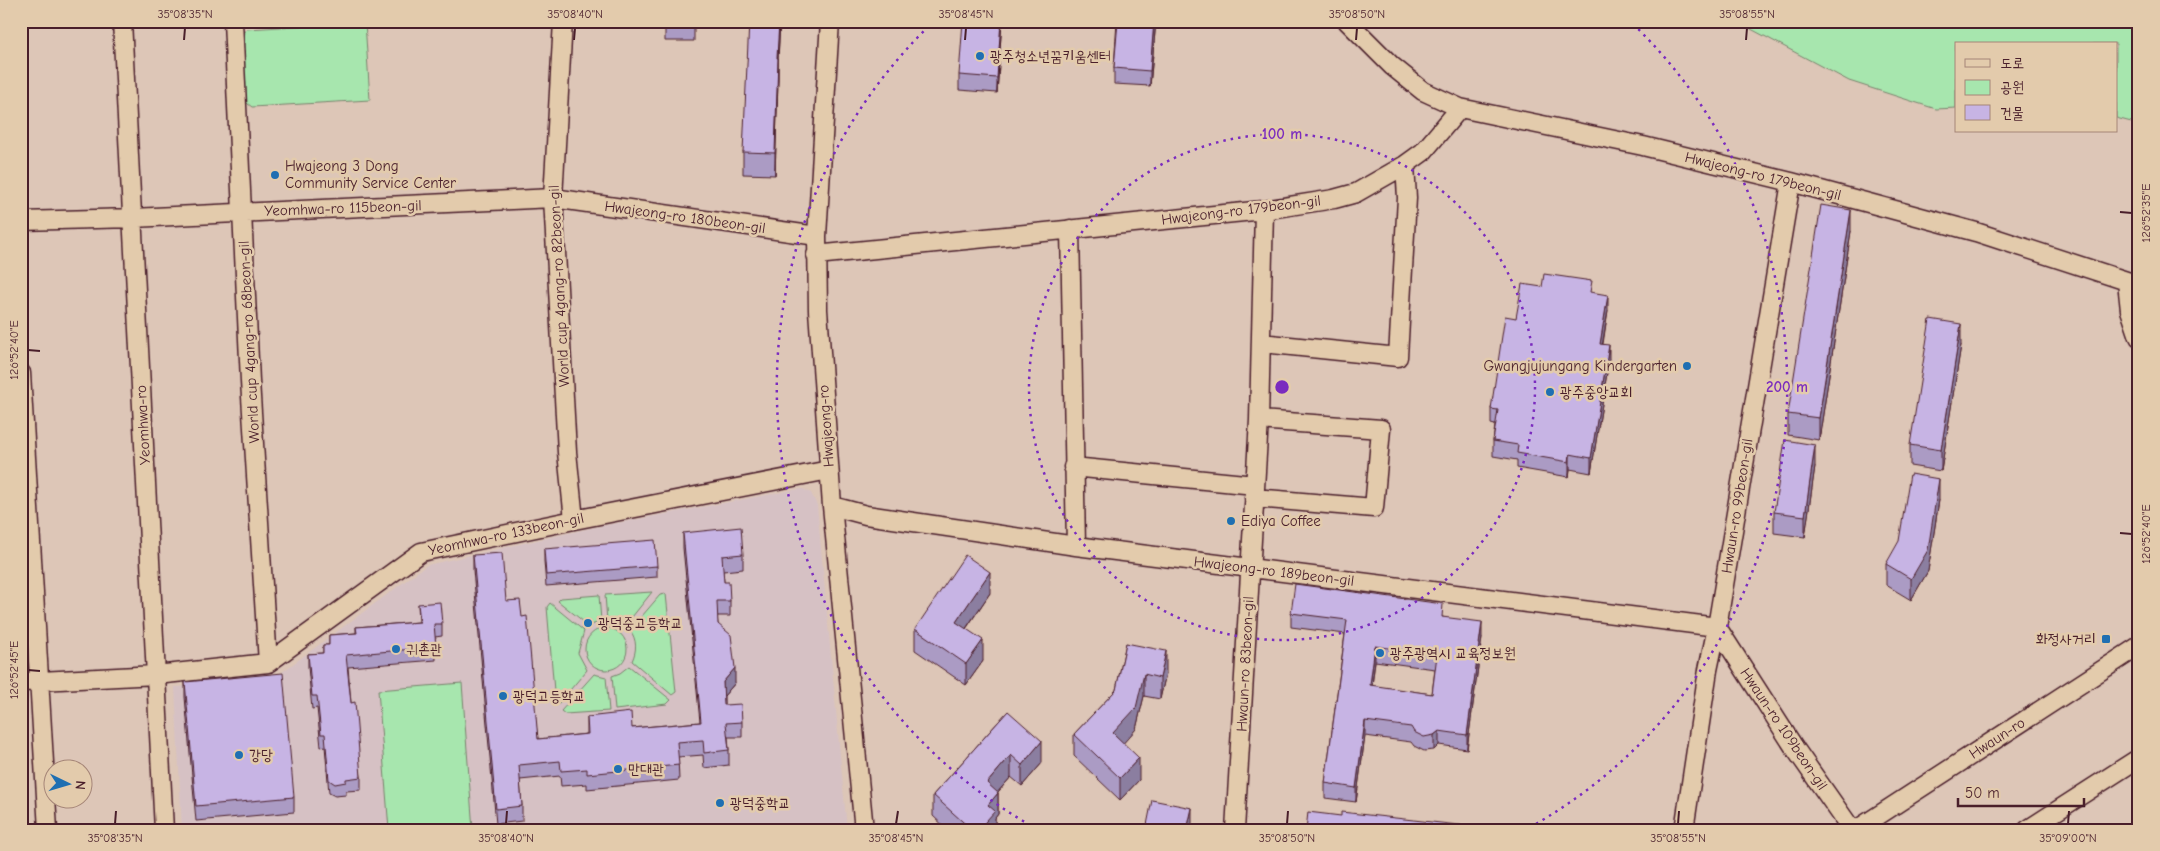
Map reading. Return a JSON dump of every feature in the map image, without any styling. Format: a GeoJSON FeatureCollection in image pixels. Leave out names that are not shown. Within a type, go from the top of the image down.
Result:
{"type":"FeatureCollection","features":[{"type":"Feature","properties":{"kind":"street","name":"Yeomhwa-ro"},"geometry":{"type":"LineString","coordinates":[[122,21],[164,830]]}},
{"type":"Feature","properties":{"kind":"street","name":"World cup 4gang-ro 68beon-gil"},"geometry":{"type":"LineString","coordinates":[[233,21],[268,663]]}},
{"type":"Feature","properties":{"kind":"street","name":"World cup 4gang-ro 82beon-gil"},"geometry":{"type":"LineString","coordinates":[[563,21],[553,198],[567,452],[574,520]]}},
{"type":"Feature","properties":{"kind":"street","name":"Hwajeong-ro"},"geometry":{"type":"LineString","coordinates":[[830,21],[816,256],[832,506],[864,830]]}},
{"type":"Feature","properties":{"kind":"street"},"geometry":{"type":"LineString","coordinates":[[1348,21],[1362,28],[1392,66],[1423,91],[1460,108]]}},
{"type":"Feature","properties":{"kind":"street","name":"Hwajeong-ro 179beon-gil"},"geometry":{"type":"LineString","coordinates":[[816,256],[1264,210],[1334,199],[1356,193],[1405,165],[1423,152],[1460,108],[1643,146],[1791,182],[1976,232],[2133,283]]}},
{"type":"Feature","properties":{"kind":"street"},"geometry":{"type":"LineString","coordinates":[[1261,343],[1398,356],[1407,198],[1405,165]]}},
{"type":"Feature","properties":{"kind":"street","name":"Hwaun-ro 99beon-gil"},"geometry":{"type":"LineString","coordinates":[[1684,830],[1708,670],[1717,627],[1791,182]]}},
{"type":"Feature","properties":{"kind":"street","name":"Yeomhwa-ro 115beon-gil"},"geometry":{"type":"LineString","coordinates":[[21,221],[133,218],[553,198]]}},
{"type":"Feature","properties":{"kind":"street","name":"Hwajeong-ro 180beon-gil"},"geometry":{"type":"LineString","coordinates":[[553,198],[817,236]]}},
{"type":"Feature","properties":{"kind":"street","name":"Hwaun-ro 83beon-gil"},"geometry":{"type":"LineString","coordinates":[[1235,830],[1259,420],[1264,210]]}},
{"type":"Feature","properties":{"kind":"street"},"geometry":{"type":"LineString","coordinates":[[1070,229],[1073,467],[1076,546]]}},
{"type":"Feature","properties":{"kind":"street"},"geometry":{"type":"LineString","coordinates":[[2133,283],[2130,310],[2139,338]]}},
{"type":"Feature","properties":{"kind":"street"},"geometry":{"type":"LineString","coordinates":[[21,373],[48,830]]}},
{"type":"Feature","properties":{"kind":"street"},"geometry":{"type":"LineString","coordinates":[[1073,467],[1374,508],[1381,429],[1259,420]]}},
{"type":"Feature","properties":{"kind":"street","name":"Yeomhwa-ro 133beon-gil"},"geometry":{"type":"LineString","coordinates":[[21,682],[156,675],[268,663],[421,552],[829,470]]}},
{"type":"Feature","properties":{"kind":"street","name":"Hwajeong-ro 189beon-gil"},"geometry":{"type":"LineString","coordinates":[[832,506],[866,515],[1076,546],[1717,627]]}},
{"type":"Feature","properties":{"kind":"street","name":"Hwaun-ro 109beon-gil"},"geometry":{"type":"LineString","coordinates":[[1717,627],[1796,750],[1854,830]]}},
{"type":"Feature","properties":{"kind":"street","name":"Hwaun-ro"},"geometry":{"type":"LineString","coordinates":[[1854,830],[2139,646]]}},
{"type":"Feature","properties":{"kind":"street"},"geometry":{"type":"LineString","coordinates":[[2027,830],[2139,758]]}},
{"type":"Feature","properties":{"kind":"shaded area","name":"광덕중고등학교"},"geometry":{"type":"Polygon","coordinates":[[[803,489],[811,493],[817,505],[847,830],[182,830],[175,687],[270,681],[427,565],[591,528],[803,489]]]}},
{"type":"Feature","properties":{"kind":"green space"},"geometry":{"type":"Polygon","coordinates":[[[1736,21],[2139,21],[2139,124],[2118,119],[2118,42],[1955,42],[1955,108],[1936,109],[1849,81],[1736,21]]]}},
{"type":"Feature","properties":{"kind":"green space"},"geometry":{"type":"Polygon","coordinates":[[[365,22],[370,100],[252,107],[243,100],[240,35],[247,29],[365,22]]]}},
{"type":"Feature","properties":{"kind":"green space"},"geometry":{"type":"Polygon","coordinates":[[[21,496],[29,675],[21,676],[21,496]]]}},
{"type":"Feature","properties":{"kind":"green space"},"geometry":{"type":"Polygon","coordinates":[[[652,592],[624,627],[615,622],[607,621],[605,595],[652,592]]]}},
{"type":"Feature","properties":{"kind":"green space"},"geometry":{"type":"Polygon","coordinates":[[[666,594],[676,692],[672,695],[632,661],[636,645],[630,630],[660,595],[666,594]]]}},
{"type":"Feature","properties":{"kind":"green space"},"geometry":{"type":"Polygon","coordinates":[[[599,595],[601,621],[589,626],[558,601],[561,598],[599,595]]]}},
{"type":"Feature","properties":{"kind":"green space"},"geometry":{"type":"Polygon","coordinates":[[[550,603],[584,631],[578,653],[587,670],[559,703],[555,703],[547,607],[550,603]]]}},
{"type":"Feature","properties":{"kind":"green space"},"geometry":{"type":"Polygon","coordinates":[[[610,628],[618,631],[624,637],[627,649],[624,661],[618,667],[602,670],[594,667],[588,661],[585,645],[588,637],[594,631],[610,628]]]}},
{"type":"Feature","properties":{"kind":"green space"},"geometry":{"type":"Polygon","coordinates":[[[629,666],[671,700],[667,704],[615,710],[612,676],[629,666]]]}},
{"type":"Feature","properties":{"kind":"green space"},"geometry":{"type":"Polygon","coordinates":[[[594,674],[606,677],[609,711],[565,714],[561,711],[594,674]]]}},
{"type":"Feature","properties":{"kind":"green space"},"geometry":{"type":"Polygon","coordinates":[[[462,683],[473,830],[389,830],[378,690],[462,683]]]}},
{"type":"Feature","properties":{"kind":"building"},"geometry":{"type":"Polygon","coordinates":[[[749,21],[779,21],[775,153],[743,152],[749,21]]]}},
{"type":"Feature","properties":{"kind":"building","name":"광주청소년꿈키움센터"},"geometry":{"type":"Polygon","coordinates":[[[963,21],[1001,21],[997,78],[959,75],[963,21]]]}},
{"type":"Feature","properties":{"kind":"building","name":"광주청소년꿈키움센터"},"geometry":{"type":"Polygon","coordinates":[[[1118,21],[1154,21],[1150,71],[1114,68],[1118,21]]]}},
{"type":"Feature","properties":{"kind":"building"},"geometry":{"type":"Polygon","coordinates":[[[1821,205],[1851,210],[1819,418],[1788,414],[1821,205]]]}},
{"type":"Feature","properties":{"kind":"building","name":"광주중앙교회"},"geometry":{"type":"Polygon","coordinates":[[[1544,274],[1592,281],[1590,292],[1608,295],[1600,344],[1609,345],[1591,458],[1570,454],[1569,462],[1517,453],[1518,445],[1493,441],[1498,410],[1491,409],[1505,316],[1516,318],[1522,284],[1542,287],[1544,274]]]}},
{"type":"Feature","properties":{"kind":"building"},"geometry":{"type":"Polygon","coordinates":[[[1930,319],[1961,324],[1941,450],[1910,445],[1930,319]]]}},
{"type":"Feature","properties":{"kind":"building"},"geometry":{"type":"Polygon","coordinates":[[[1785,440],[1815,445],[1805,516],[1774,512],[1785,440]]]}},
{"type":"Feature","properties":{"kind":"building"},"geometry":{"type":"Polygon","coordinates":[[[1910,474],[1939,479],[1928,550],[1911,579],[1886,564],[1899,541],[1910,474]]]}},
{"type":"Feature","properties":{"kind":"building"},"geometry":{"type":"Polygon","coordinates":[[[741,527],[743,554],[722,556],[724,582],[729,582],[730,601],[717,601],[718,624],[731,635],[735,668],[723,682],[724,705],[741,704],[742,722],[726,723],[729,750],[704,753],[703,740],[677,742],[679,765],[587,774],[587,769],[561,771],[560,761],[519,765],[522,806],[496,809],[473,555],[502,553],[506,601],[520,600],[522,617],[527,616],[538,739],[588,734],[587,717],[631,712],[632,728],[701,722],[683,533],[741,527]]]}},
{"type":"Feature","properties":{"kind":"building"},"geometry":{"type":"Polygon","coordinates":[[[655,540],[657,566],[546,575],[544,549],[655,540]]]}},
{"type":"Feature","properties":{"kind":"building"},"geometry":{"type":"Polygon","coordinates":[[[965,555],[990,572],[956,622],[983,640],[966,664],[915,629],[965,555]]]}},
{"type":"Feature","properties":{"kind":"building"},"geometry":{"type":"Polygon","coordinates":[[[1295,584],[1443,604],[1442,617],[1482,622],[1467,735],[1439,731],[1434,735],[1424,737],[1414,732],[1411,727],[1365,721],[1356,788],[1325,783],[1347,620],[1291,613],[1295,584]],[[1375,646],[1370,685],[1432,694],[1437,655],[1375,646]]]}},
{"type":"Feature","properties":{"kind":"building"},"geometry":{"type":"Polygon","coordinates":[[[440,602],[442,624],[434,624],[436,647],[346,655],[351,703],[355,702],[361,777],[346,779],[346,782],[335,784],[329,780],[325,734],[321,734],[317,696],[312,696],[308,654],[323,653],[323,645],[329,645],[329,635],[357,633],[356,627],[420,622],[418,604],[440,602]]]}},
{"type":"Feature","properties":{"kind":"building"},"geometry":{"type":"Polygon","coordinates":[[[1126,643],[1166,651],[1160,678],[1144,674],[1136,708],[1113,733],[1139,758],[1120,778],[1074,734],[1116,690],[1126,643]]]}},
{"type":"Feature","properties":{"kind":"building","name":"강당"},"geometry":{"type":"Polygon","coordinates":[[[283,673],[294,797],[196,806],[185,682],[283,673]]]}},
{"type":"Feature","properties":{"kind":"building"},"geometry":{"type":"Polygon","coordinates":[[[1008,711],[1042,741],[1022,765],[1011,755],[987,783],[998,793],[988,805],[995,811],[978,830],[972,830],[933,795],[1008,711]]]}},
{"type":"Feature","properties":{"kind":"building"},"geometry":{"type":"Polygon","coordinates":[[[1152,800],[1192,808],[1187,830],[1146,830],[1152,800]]]}},
{"type":"Feature","properties":{"kind":"building"},"geometry":{"type":"Polygon","coordinates":[[[1308,812],[1341,816],[1341,812],[1504,830],[1306,830],[1308,812]]]}},
{"type":"Feature","properties":{"kind":"place","name":"광주청소년꿈키움센터"},"geometry":{"type":"Point","coordinates":[980,56]}},
{"type":"Feature","properties":{"kind":"place","name":"Hwajeong 3 Dong Community Service Center"},"geometry":{"type":"Point","coordinates":[275,175]}},
{"type":"Feature","properties":{"kind":"place","name":"Gwangjujungang Kindergarten"},"geometry":{"type":"Point","coordinates":[1687,366]}},
{"type":"Feature","properties":{"kind":"place","name":"광주중앙교회"},"geometry":{"type":"Point","coordinates":[1550,392]}},
{"type":"Feature","properties":{"kind":"place","name":"Ediya Coffee"},"geometry":{"type":"Point","coordinates":[1231,521]}},
{"type":"Feature","properties":{"kind":"place","name":"광덕중고등학교"},"geometry":{"type":"Point","coordinates":[588,623]}},
{"type":"Feature","properties":{"kind":"place","name":"화정사거리"},"geometry":{"type":"Point","coordinates":[2106,639]}},
{"type":"Feature","properties":{"kind":"place","name":"귀촌관"},"geometry":{"type":"Point","coordinates":[396,649]}},
{"type":"Feature","properties":{"kind":"place","name":"광주광역시 교육정보원"},"geometry":{"type":"Point","coordinates":[1380,653]}},
{"type":"Feature","properties":{"kind":"place","name":"광덕고등학교"},"geometry":{"type":"Point","coordinates":[503,696]}},
{"type":"Feature","properties":{"kind":"place","name":"강당"},"geometry":{"type":"Point","coordinates":[239,755]}},
{"type":"Feature","properties":{"kind":"place","name":"만대관"},"geometry":{"type":"Point","coordinates":[618,769]}},
{"type":"Feature","properties":{"kind":"place","name":"광덕중학교"},"geometry":{"type":"Point","coordinates":[720,803]}}]}
